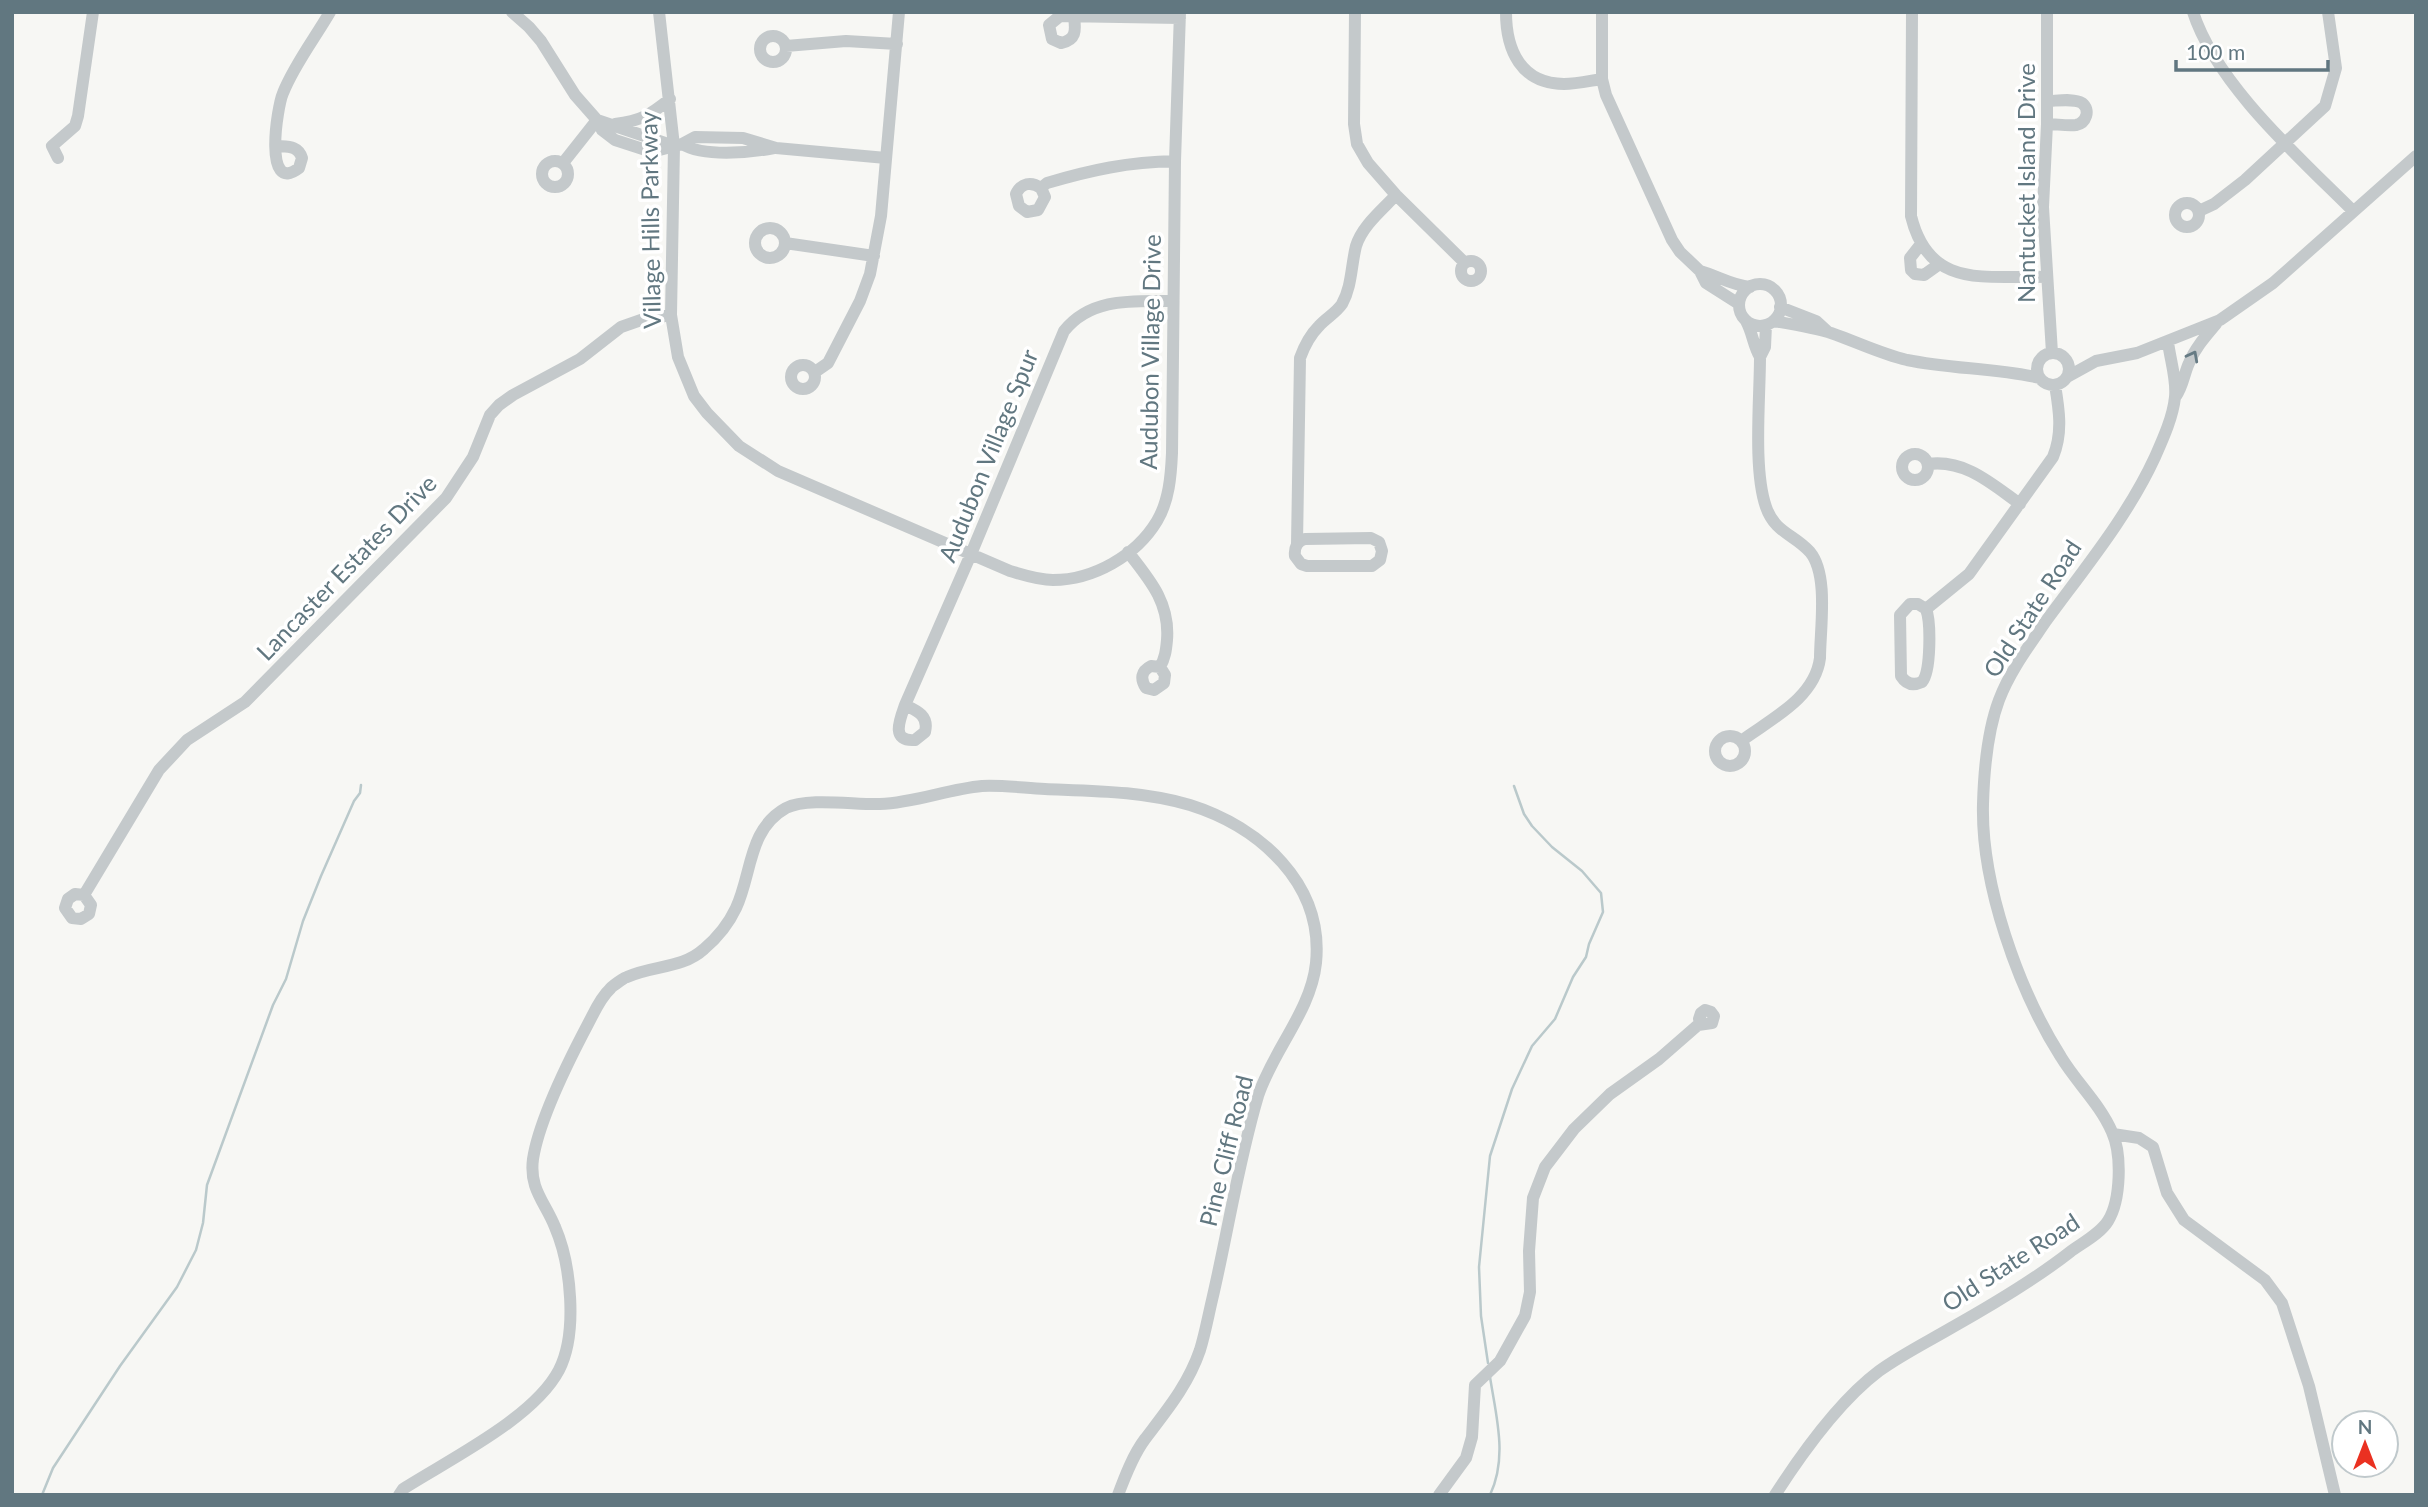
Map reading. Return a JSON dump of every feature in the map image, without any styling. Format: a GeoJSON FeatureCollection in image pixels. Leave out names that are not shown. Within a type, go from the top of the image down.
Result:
{"type":"FeatureCollection","features":[{"type":"Feature","properties":{"kind":"street"},"geometry":{"type":"LineString","coordinates":[[58,158],[52,146],[59,143],[75,126],[78,116],[93,12]]}},
{"type":"Feature","properties":{"kind":"street"},"geometry":{"type":"LineString","coordinates":[[276,146],[294,147],[302,158],[299,168],[290,173],[282,170],[276,163],[276,146],[277,116],[281,97],[330,12]]}},
{"type":"Feature","properties":{"kind":"street"},"geometry":{"type":"LineString","coordinates":[[512,12],[541,41],[583,106],[597,120],[602,130],[615,140],[641,150],[657,152],[695,136],[719,137],[753,140],[776,148],[886,158]]}},
{"type":"Feature","properties":{"kind":"street","name":"Village Hills Parkway"},"geometry":{"type":"LineString","coordinates":[[659,12],[678,145],[671,315],[678,356],[694,396],[739,446],[778,471],[816,487]]}},
{"type":"Feature","properties":{"kind":"street"},"geometry":{"type":"LineString","coordinates":[[815,372],[828,363],[849,323],[860,301],[874,256],[881,216],[900,12]]}},
{"type":"Feature","properties":{"kind":"street"},"geometry":{"type":"LineString","coordinates":[[1355,12],[1354,124],[1357,144],[1368,163],[1396,195],[1465,263]]}},
{"type":"Feature","properties":{"kind":"street"},"geometry":{"type":"LineString","coordinates":[[1506,12],[1508,43],[1512,53],[1535,77],[1544,82],[1567,84],[1602,79]]}},
{"type":"Feature","properties":{"kind":"street"},"geometry":{"type":"LineString","coordinates":[[1602,12],[1602,79],[1610,106],[1672,240],[1680,252],[1700,271],[1706,283],[1739,304]]}},
{"type":"Feature","properties":{"kind":"street"},"geometry":{"type":"LineString","coordinates":[[1912,12],[1911,216],[1921,244],[1938,265],[1953,272],[2046,277]]}},
{"type":"Feature","properties":{"kind":"street","name":"Nantucket Island Drive"},"geometry":{"type":"LineString","coordinates":[[2047,12],[2043,207],[2052,353]]}},
{"type":"Feature","properties":{"kind":"street"},"geometry":{"type":"LineString","coordinates":[[2193,12],[2224,74],[2287,144],[2353,211]]}},
{"type":"Feature","properties":{"kind":"street"},"geometry":{"type":"LineString","coordinates":[[2199,211],[2225,196],[2287,144],[2325,106],[2336,68],[2328,12]]}},
{"type":"Feature","properties":{"kind":"street"},"geometry":{"type":"LineString","coordinates":[[1074,17],[1075,33],[1070,41],[1061,43],[1052,39],[1048,30],[1052,21],[1060,16],[1180,15]]}},
{"type":"Feature","properties":{"kind":"street","name":"Audubon Village Drive"},"geometry":{"type":"LineString","coordinates":[[816,487],[1010,571],[1053,580],[1091,574],[1108,566],[1128,552],[1158,520],[1168,489],[1171,453],[1180,15]]}},
{"type":"Feature","properties":{"kind":"street"},"geometry":{"type":"LineString","coordinates":[[786,46],[846,41],[897,44]]}},
{"type":"Feature","properties":{"kind":"street"},"geometry":{"type":"LineString","coordinates":[[614,124],[637,122],[650,116],[670,99]]}},
{"type":"Feature","properties":{"kind":"street"},"geometry":{"type":"LineString","coordinates":[[2046,124],[2079,124],[2087,114],[2085,106],[2078,102],[2047,101]]}},
{"type":"Feature","properties":{"kind":"street"},"geometry":{"type":"LineString","coordinates":[[597,120],[678,145]]}},
{"type":"Feature","properties":{"kind":"street"},"geometry":{"type":"LineString","coordinates":[[563,163],[597,120]]}},
{"type":"Feature","properties":{"kind":"street"},"geometry":{"type":"LineString","coordinates":[[2006,370],[2052,353],[2065,359],[2096,361],[2137,353],[2220,320],[2273,283],[2416,156]]}},
{"type":"Feature","properties":{"kind":"street"},"geometry":{"type":"LineString","coordinates":[[1041,188],[1060,179],[1115,166],[1136,162],[1175,162]]}},
{"type":"Feature","properties":{"kind":"street"},"geometry":{"type":"LineString","coordinates":[[1297,544],[1309,538],[1371,538],[1382,547],[1383,555],[1373,565],[1307,566],[1301,564],[1295,556],[1300,358],[1317,327],[1337,311],[1343,302],[1351,281],[1360,236],[1396,195]]}},
{"type":"Feature","properties":{"kind":"street"},"geometry":{"type":"LineString","coordinates":[[785,243],[874,256]]}},
{"type":"Feature","properties":{"kind":"street"},"geometry":{"type":"LineString","coordinates":[[1921,244],[1910,258],[1911,270],[1924,275],[1938,265]]}},
{"type":"Feature","properties":{"kind":"street"},"geometry":{"type":"LineString","coordinates":[[1700,271],[1724,282],[1771,288],[1780,300],[1780,307],[1770,323],[1760,357],[1761,488],[1771,520],[1781,531],[1810,552],[1821,581],[1820,658],[1813,682],[1804,694],[1741,741]]}},
{"type":"Feature","properties":{"kind":"street"},"geometry":{"type":"LineString","coordinates":[[1749,287],[1739,304],[1742,317],[1754,335],[1754,346],[1760,357]]}},
{"type":"Feature","properties":{"kind":"street","name":"Audubon Village Spur"},"geometry":{"type":"LineString","coordinates":[[905,705],[1058,343],[1071,323],[1093,307],[1103,304],[1173,300]]}},
{"type":"Feature","properties":{"kind":"street"},"geometry":{"type":"LineString","coordinates":[[1780,307],[1816,321],[1829,332]]}},
{"type":"Feature","properties":{"kind":"street","name":"Lancaster Estates Drive"},"geometry":{"type":"LineString","coordinates":[[84,895],[159,769],[187,740],[246,702],[446,498],[474,457],[490,415],[499,405],[580,359],[621,327],[641,320],[671,315]]}},
{"type":"Feature","properties":{"kind":"street"},"geometry":{"type":"LineString","coordinates":[[2175,396],[2181,388],[2190,360],[2220,320]]}},
{"type":"Feature","properties":{"kind":"street"},"geometry":{"type":"LineString","coordinates":[[1746,321],[1758,326],[1770,323],[1829,332],[1908,360],[1963,369],[2006,370],[2040,378],[2045,383],[2055,385],[2096,361]]}},
{"type":"Feature","properties":{"kind":"street","name":"Old State Road"},"geometry":{"type":"LineString","coordinates":[[1775,1495],[1814,1440],[1850,1398],[1878,1372],[2050,1268],[2107,1222],[2117,1195],[2119,1179],[2113,1133],[2042,1026],[2018,968],[1997,905],[1985,852],[1983,804],[1988,743],[1999,701],[2008,681],[2032,642],[2130,503],[2162,443],[2175,396],[2168,342]]}},
{"type":"Feature","properties":{"kind":"street"},"geometry":{"type":"LineString","coordinates":[[2065,359],[2067,377]]}},
{"type":"Feature","properties":{"kind":"street"},"geometry":{"type":"LineString","coordinates":[[2039,360],[2037,365],[2040,378]]}},
{"type":"Feature","properties":{"kind":"street"},"geometry":{"type":"LineString","coordinates":[[1926,609],[1969,574],[2053,457],[2058,446],[2060,419],[2055,385]]}},
{"type":"Feature","properties":{"kind":"street"},"geometry":{"type":"LineString","coordinates":[[1928,464],[1955,464],[1976,473],[2020,503]]}},
{"type":"Feature","properties":{"kind":"street"},"geometry":{"type":"LineString","coordinates":[[1128,552],[1155,588],[1166,612],[1166,654],[1160,667]]}},
{"type":"Feature","properties":{"kind":"street"},"geometry":{"type":"LineString","coordinates":[[1910,604],[1918,604],[1926,609],[1928,673],[1922,682],[1908,683],[1901,676],[1900,615],[1910,604]]}},
{"type":"Feature","properties":{"kind":"street","name":"Pine Cliff Road"},"geometry":{"type":"LineString","coordinates":[[400,1495],[403,1489],[515,1419],[537,1400],[560,1369],[568,1343],[567,1262],[555,1226],[534,1189],[532,1163],[540,1132],[571,1056],[609,989],[625,977],[691,960],[717,936],[737,907],[757,840],[763,829],[788,807],[809,803],[885,804],[981,786],[1126,792],[1165,799],[1206,811],[1238,828],[1268,849],[1291,872],[1314,915],[1316,964],[1304,1005],[1260,1091],[1238,1173],[1202,1346],[1191,1373],[1132,1460],[1118,1495]]}},
{"type":"Feature","properties":{"kind":"street"},"geometry":{"type":"LineString","coordinates":[[1439,1495],[1465,1458],[1472,1437],[1475,1385],[1500,1361],[1525,1316],[1530,1292],[1529,1251],[1533,1198],[1545,1167],[1574,1129],[1610,1094],[1702,1024]]}},
{"type":"Feature","properties":{"kind":"street"},"geometry":{"type":"LineString","coordinates":[[2113,1133],[2139,1138],[2153,1147],[2167,1194],[2184,1220],[2265,1280],[2282,1303],[2309,1386],[2335,1495]]}},
{"type":"Feature","properties":{"kind":"waterway"},"geometry":{"type":"LineString","coordinates":[[42,1495],[53,1468],[120,1366],[177,1287],[196,1250],[203,1223],[207,1185],[273,1005],[286,979],[303,921],[354,801],[360,793],[361,785]]}},
{"type":"Feature","properties":{"kind":"waterway"},"geometry":{"type":"LineString","coordinates":[[1488,1363],[1481,1316],[1479,1267],[1490,1156],[1512,1089],[1532,1046],[1555,1019],[1573,977],[1586,957],[1603,912],[1601,893],[1582,871],[1552,847],[1532,826],[1524,814],[1514,786]]}},
{"type":"Feature","properties":{"kind":"waterway"},"geometry":{"type":"LineString","coordinates":[[1490,1377],[1499,1451],[1490,1495]]}}]}
